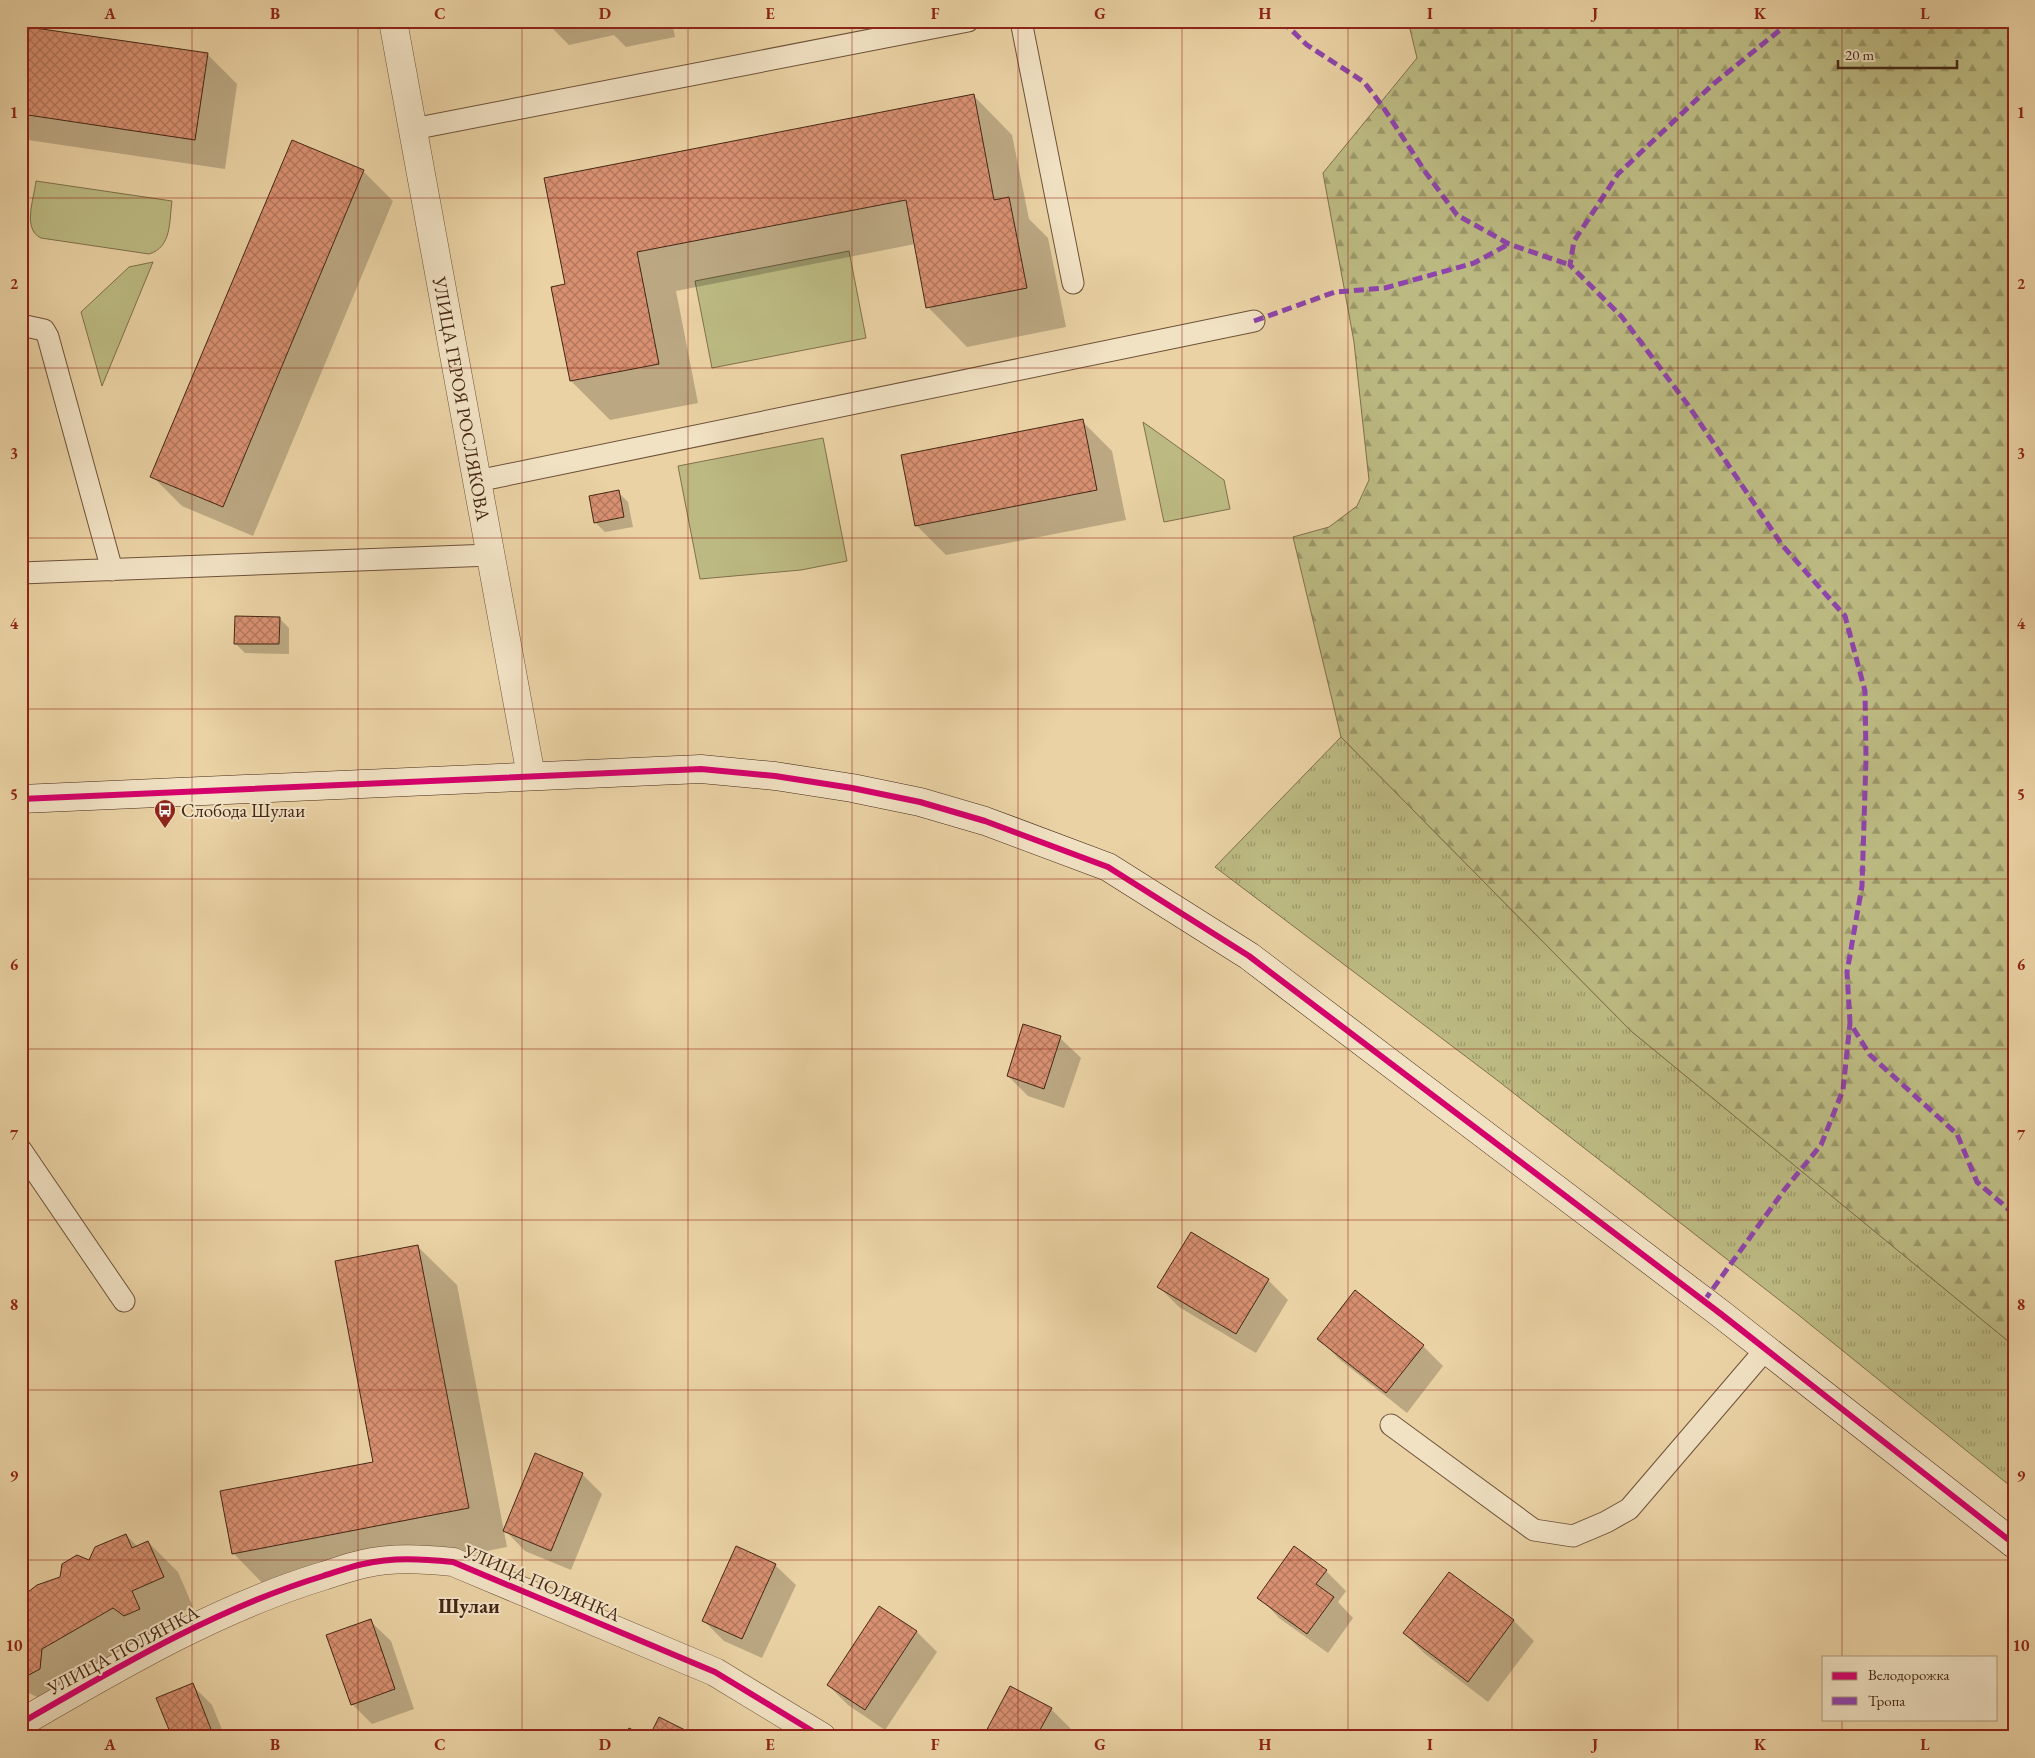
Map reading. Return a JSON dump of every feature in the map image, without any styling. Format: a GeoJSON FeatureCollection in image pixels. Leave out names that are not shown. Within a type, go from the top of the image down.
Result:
{"type":"FeatureCollection","features":[{"type":"Feature","properties":{"kind":"street","name":"УЛИЦА ГЕРОЯ РОСЛЯКОВА"},"geometry":{"type":"LineString","coordinates":[[393,21],[531,776]]}},
{"type":"Feature","properties":{"kind":"street"},"geometry":{"type":"LineString","coordinates":[[21,799],[701,769],[775,776],[852,788],[920,802],[985,821],[1108,867],[1249,956],[1766,1349],[2014,1544]]}},
{"type":"Feature","properties":{"kind":"street","name":"УЛИЦА ПОЛЯНКА"},"geometry":{"type":"LineString","coordinates":[[21,1723],[139,1655],[215,1617],[286,1587],[364,1563],[412,1558],[453,1562],[715,1672],[822,1737]]}},
{"type":"Feature","properties":{"kind":"lane"},"geometry":{"type":"LineString","coordinates":[[413,130],[968,21]]}},
{"type":"Feature","properties":{"kind":"lane"},"geometry":{"type":"LineString","coordinates":[[1021,21],[1073,283]]}},
{"type":"Feature","properties":{"kind":"lane"},"geometry":{"type":"LineString","coordinates":[[477,481],[1254,321]]}},
{"type":"Feature","properties":{"kind":"lane"},"geometry":{"type":"LineString","coordinates":[[21,325],[44,330],[48,337],[112,570]]}},
{"type":"Feature","properties":{"kind":"lane"},"geometry":{"type":"LineString","coordinates":[[21,574],[491,555]]}},
{"type":"Feature","properties":{"kind":"lane"},"geometry":{"type":"LineString","coordinates":[[21,1150],[124,1301]]}},
{"type":"Feature","properties":{"kind":"lane"},"geometry":{"type":"LineString","coordinates":[[1391,1425],[1534,1530],[1573,1536],[1606,1522],[1629,1509],[1766,1349]]}},
{"type":"Feature","properties":{"kind":"green space"},"geometry":{"type":"Polygon","coordinates":[[[1408,21],[2014,21],[2014,1346],[1631,1031],[1341,737],[1293,537],[1329,527],[1357,506],[1369,480],[1354,342],[1323,173],[1417,58],[1408,21]]]}},
{"type":"Feature","properties":{"kind":"green space"},"geometry":{"type":"Polygon","coordinates":[[[36,181],[172,201],[166,240],[156,251],[149,254],[41,238],[35,234],[31,221],[36,181]]]}},
{"type":"Feature","properties":{"kind":"green space"},"geometry":{"type":"Polygon","coordinates":[[[849,251],[866,338],[712,368],[695,281],[849,251]]]}},
{"type":"Feature","properties":{"kind":"green space"},"geometry":{"type":"Polygon","coordinates":[[[153,262],[102,386],[81,312],[129,267],[153,262]]]}},
{"type":"Feature","properties":{"kind":"green space"},"geometry":{"type":"Polygon","coordinates":[[[1143,422],[1224,480],[1230,509],[1164,522],[1143,422]]]}},
{"type":"Feature","properties":{"kind":"green space"},"geometry":{"type":"Polygon","coordinates":[[[823,438],[847,561],[801,570],[700,579],[678,466],[823,438]]]}},
{"type":"Feature","properties":{"kind":"green space"},"geometry":{"type":"Polygon","coordinates":[[[1341,737],[1631,1031],[2014,1346],[2014,1489],[1796,1313],[1493,1077],[1215,867],[1341,737]]]}},
{"type":"Feature","properties":{"kind":"building"},"geometry":{"type":"Polygon","coordinates":[[[21,26],[208,53],[195,140],[21,114],[21,26]]]}},
{"type":"Feature","properties":{"kind":"building"},"geometry":{"type":"Polygon","coordinates":[[[974,94],[994,200],[1009,197],[1027,288],[926,308],[906,200],[637,252],[659,364],[570,381],[551,287],[565,284],[544,178],[974,94]]]}},
{"type":"Feature","properties":{"kind":"building"},"geometry":{"type":"Polygon","coordinates":[[[292,140],[364,170],[223,507],[150,477],[292,140]]]}},
{"type":"Feature","properties":{"kind":"building"},"geometry":{"type":"Polygon","coordinates":[[[1083,419],[1097,490],[915,526],[901,455],[1083,419]]]}},
{"type":"Feature","properties":{"kind":"building"},"geometry":{"type":"Polygon","coordinates":[[[619,490],[624,517],[594,523],[589,496],[619,490]]]}},
{"type":"Feature","properties":{"kind":"building"},"geometry":{"type":"Polygon","coordinates":[[[235,616],[280,617],[279,644],[234,644],[235,616]]]}},
{"type":"Feature","properties":{"kind":"building"},"geometry":{"type":"Polygon","coordinates":[[[1023,1024],[1061,1036],[1044,1089],[1007,1076],[1023,1024]]]}},
{"type":"Feature","properties":{"kind":"building"},"geometry":{"type":"Polygon","coordinates":[[[1191,1232],[1269,1279],[1236,1334],[1157,1287],[1191,1232]]]}},
{"type":"Feature","properties":{"kind":"building"},"geometry":{"type":"Polygon","coordinates":[[[418,1245],[469,1508],[232,1554],[220,1491],[373,1462],[335,1261],[418,1245]]]}},
{"type":"Feature","properties":{"kind":"building"},"geometry":{"type":"Polygon","coordinates":[[[1355,1290],[1424,1345],[1386,1393],[1317,1339],[1355,1290]]]}},
{"type":"Feature","properties":{"kind":"building"},"geometry":{"type":"Polygon","coordinates":[[[535,1453],[583,1473],[551,1551],[503,1531],[535,1453]]]}},
{"type":"Feature","properties":{"kind":"building"},"geometry":{"type":"Polygon","coordinates":[[[126,1534],[132,1548],[148,1541],[164,1577],[132,1591],[140,1609],[124,1616],[113,1608],[42,1649],[40,1669],[25,1677],[21,1675],[21,1594],[23,1596],[37,1585],[60,1577],[62,1564],[77,1555],[89,1560],[95,1547],[126,1534]]]}},
{"type":"Feature","properties":{"kind":"building"},"geometry":{"type":"Polygon","coordinates":[[[736,1546],[776,1564],[742,1639],[702,1621],[736,1546]]]}},
{"type":"Feature","properties":{"kind":"building"},"geometry":{"type":"Polygon","coordinates":[[[1294,1546],[1327,1570],[1316,1584],[1334,1597],[1307,1634],[1257,1598],[1294,1546]]]}},
{"type":"Feature","properties":{"kind":"building"},"geometry":{"type":"Polygon","coordinates":[[[1449,1572],[1514,1620],[1468,1682],[1403,1633],[1449,1572]]]}},
{"type":"Feature","properties":{"kind":"building"},"geometry":{"type":"Polygon","coordinates":[[[879,1606],[917,1631],[865,1710],[827,1685],[879,1606]]]}},
{"type":"Feature","properties":{"kind":"building"},"geometry":{"type":"Polygon","coordinates":[[[371,1619],[395,1689],[351,1705],[326,1635],[371,1619]]]}},
{"type":"Feature","properties":{"kind":"building"},"geometry":{"type":"Polygon","coordinates":[[[193,1683],[214,1737],[172,1737],[156,1698],[193,1683]]]}},
{"type":"Feature","properties":{"kind":"building"},"geometry":{"type":"Polygon","coordinates":[[[1010,1686],[1052,1708],[1036,1737],[983,1737],[1010,1686]]]}},
{"type":"Feature","properties":{"kind":"building"},"geometry":{"type":"Polygon","coordinates":[[[659,1717],[699,1737],[649,1737],[659,1717]]]}},
{"type":"Feature","properties":{"kind":"building"},"geometry":{"type":"Polygon","coordinates":[[[629,1728],[646,1737],[624,1737],[629,1728]]]}},
{"type":"Feature","properties":{"kind":"marked path"},"geometry":{"type":"LineString","coordinates":[[1282,21],[1307,45],[1364,82],[1457,215],[1509,244],[1570,265]]}},
{"type":"Feature","properties":{"kind":"marked path"},"geometry":{"type":"LineString","coordinates":[[1791,21],[1711,86],[1618,174],[1574,241],[1570,265],[1622,317],[1688,405],[1782,545],[1845,616],[1865,691],[1866,759],[1862,886],[1847,972],[1850,1023],[1870,1055],[1957,1134],[1977,1182],[2014,1214]]}},
{"type":"Feature","properties":{"kind":"marked path"},"geometry":{"type":"LineString","coordinates":[[1254,321],[1335,292],[1385,288],[1474,263],[1509,244]]}},
{"type":"Feature","properties":{"kind":"marked path"},"geometry":{"type":"LineString","coordinates":[[1704,1301],[1785,1189],[1821,1145],[1843,1090],[1850,1023]]}},
{"type":"Feature","properties":{"kind":"cycle path"},"geometry":{"type":"LineString","coordinates":[[21,799],[701,769],[775,776],[852,788],[920,802],[985,821],[1108,867],[1249,956],[1721,1314],[2014,1544]]}},
{"type":"Feature","properties":{"kind":"cycle path"},"geometry":{"type":"LineString","coordinates":[[21,1723],[168,1641],[244,1605],[283,1589],[353,1567],[386,1560],[408,1559],[453,1562],[715,1672],[822,1737]]}},
{"type":"Feature","properties":{"kind":"place","name":"Слобода Шулаи"},"geometry":{"type":"Point","coordinates":[165,829]}},
{"type":"Feature","properties":{"kind":"district","name":"Шулаи"},"geometry":{"type":"Point","coordinates":[469,1606]}}]}
